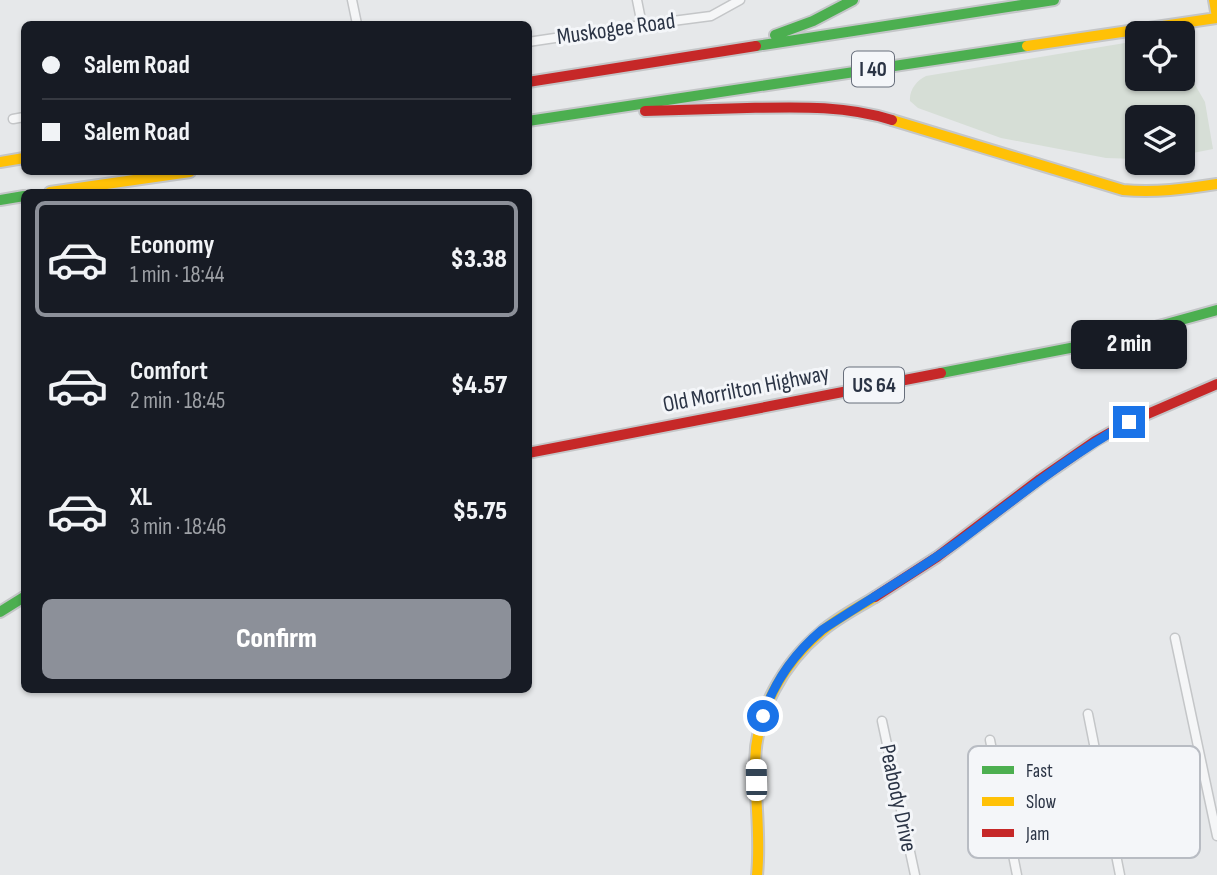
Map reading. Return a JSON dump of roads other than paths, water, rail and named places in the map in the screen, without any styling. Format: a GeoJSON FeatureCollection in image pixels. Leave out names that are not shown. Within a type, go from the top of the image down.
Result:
{"type":"FeatureCollection","features":[{"type":"Feature","properties":{"kind":"main road"},"geometry":{"type":"LineString","coordinates":[[727,50],[792,30],[853,0]]}},
{"type":"Feature","properties":{"kind":"main road","name":"I 40"},"geometry":{"type":"LineString","coordinates":[[532,81],[1054,0]]}},
{"type":"Feature","properties":{"kind":"main road"},"geometry":{"type":"LineString","coordinates":[[1214,0],[1217,18]]}},
{"type":"Feature","properties":{"kind":"main road","name":"I 40"},"geometry":{"type":"LineString","coordinates":[[532,120],[1217,18]]}},
{"type":"Feature","properties":{"kind":"main road"},"geometry":{"type":"LineString","coordinates":[[584,113],[837,108],[877,115],[1135,192],[1217,186]]}},
{"type":"Feature","properties":{"kind":"main road"},"geometry":{"type":"LineString","coordinates":[[0,162],[21,158]]}},
{"type":"Feature","properties":{"kind":"main road"},"geometry":{"type":"LineString","coordinates":[[71,189],[169,175]]}},
{"type":"Feature","properties":{"kind":"main road"},"geometry":{"type":"LineString","coordinates":[[0,200],[21,196]]}},
{"type":"Feature","properties":{"kind":"main road","name":"Old Morrilton Highway"},"geometry":{"type":"LineString","coordinates":[[532,452],[1101,342],[1217,310]]}},
{"type":"Feature","properties":{"kind":"main road"},"geometry":{"type":"LineString","coordinates":[[757,875],[759,851],[755,752],[758,731],[768,701],[783,674],[808,642],[822,630],[947,550],[1095,441],[1129,422],[1217,384]]}},
{"type":"Feature","properties":{"kind":"main road"},"geometry":{"type":"LineString","coordinates":[[0,612],[21,599]]}},
{"type":"Feature","properties":{"kind":"street"},"geometry":{"type":"LineString","coordinates":[[352,0],[356,21]]}},
{"type":"Feature","properties":{"kind":"street"},"geometry":{"type":"LineString","coordinates":[[637,0],[642,25]]}},
{"type":"Feature","properties":{"kind":"street","name":"Muskogee Road"},"geometry":{"type":"LineString","coordinates":[[532,41],[711,16],[740,0]]}},
{"type":"Feature","properties":{"kind":"street"},"geometry":{"type":"LineString","coordinates":[[13,119],[21,118]]}},
{"type":"Feature","properties":{"kind":"street"},"geometry":{"type":"LineString","coordinates":[[1175,638],[1199,746]]}},
{"type":"Feature","properties":{"kind":"street"},"geometry":{"type":"LineString","coordinates":[[1088,714],[1094,746]]}},
{"type":"Feature","properties":{"kind":"street","name":"Peabody Drive"},"geometry":{"type":"LineString","coordinates":[[882,721],[915,875]]}},
{"type":"Feature","properties":{"kind":"street"},"geometry":{"type":"LineString","coordinates":[[990,740],[991,746]]}},
{"type":"Feature","properties":{"kind":"street"},"geometry":{"type":"LineString","coordinates":[[1200,749],[1217,836]]}}]}
